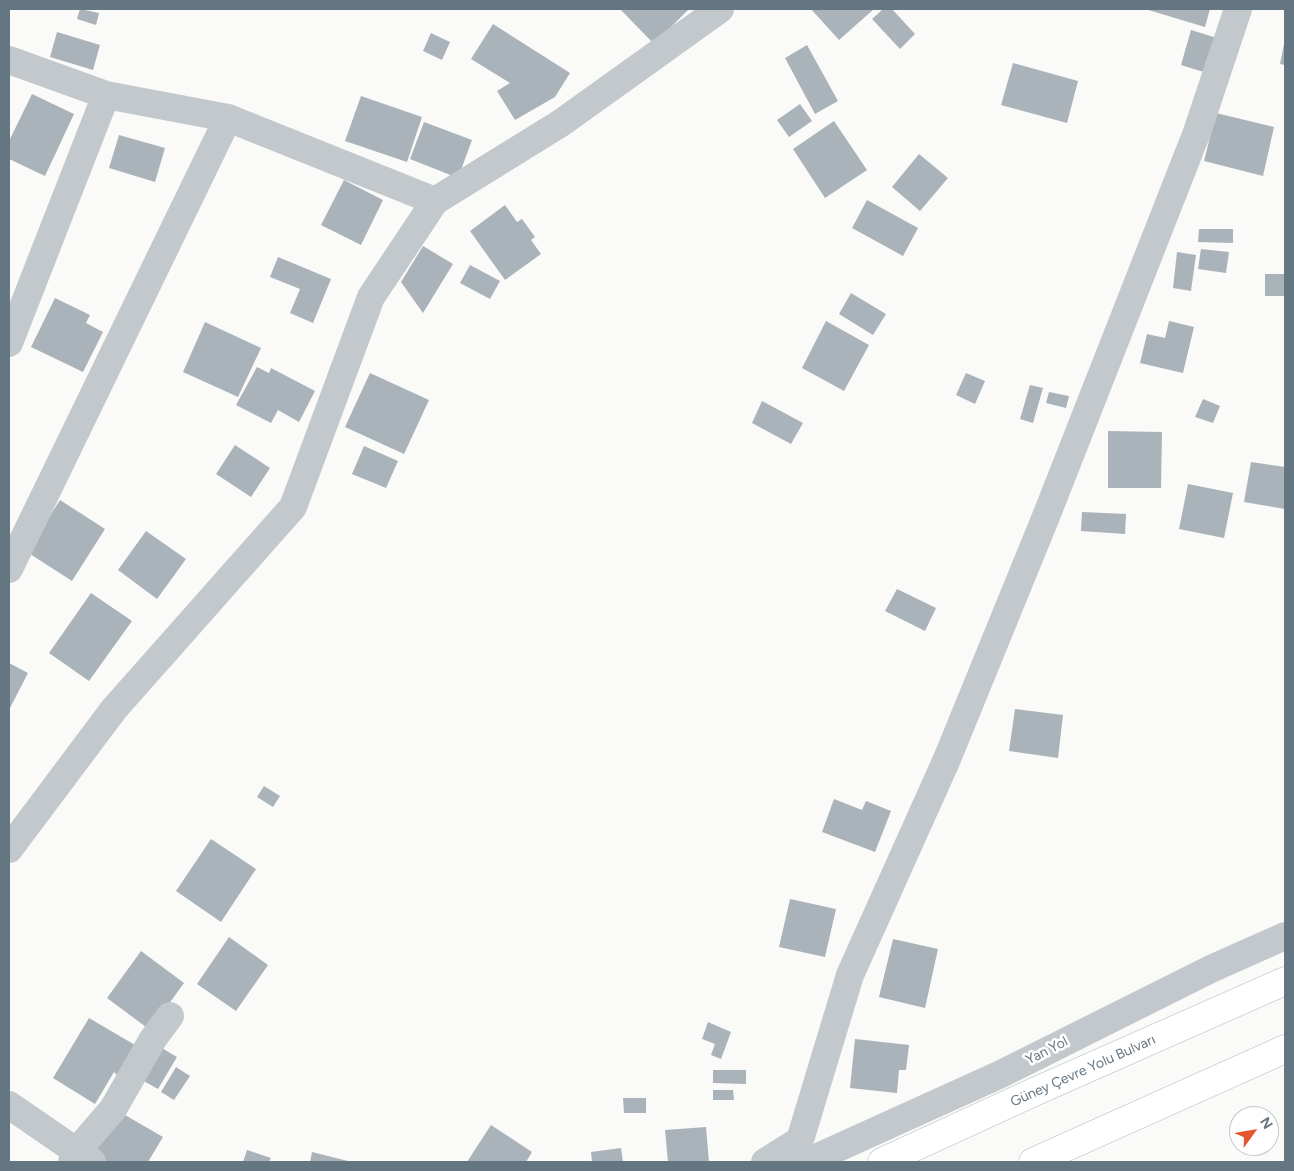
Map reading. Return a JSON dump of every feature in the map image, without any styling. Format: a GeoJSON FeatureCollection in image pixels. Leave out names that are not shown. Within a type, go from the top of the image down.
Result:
{"type":"FeatureCollection","features":[{"type":"Feature","properties":{"kind":"highway","name":"Güney Çevre Yolu Bulvarı"},"geometry":{"type":"LineString","coordinates":[[882,1162],[1034,1092],[1285,981]]}},
{"type":"Feature","properties":{"kind":"highway"},"geometry":{"type":"LineString","coordinates":[[1033,1162],[1285,1049]]}},
{"type":"Feature","properties":{"kind":"street"},"geometry":{"type":"LineString","coordinates":[[9,849],[114,709],[292,507],[371,297],[435,201],[561,123],[720,9]]}},
{"type":"Feature","properties":{"kind":"street"},"geometry":{"type":"LineString","coordinates":[[765,1162],[800,1140],[850,975],[947,759],[1047,514],[1197,132],[1238,9]]}},
{"type":"Feature","properties":{"kind":"street"},"geometry":{"type":"LineString","coordinates":[[9,60],[106,95],[228,118],[435,201]]}},
{"type":"Feature","properties":{"kind":"street"},"geometry":{"type":"LineString","coordinates":[[9,343],[106,95]]}},
{"type":"Feature","properties":{"kind":"street"},"geometry":{"type":"LineString","coordinates":[[9,569],[228,118]]}},
{"type":"Feature","properties":{"kind":"street","name":"Yan Yol"},"geometry":{"type":"LineString","coordinates":[[807,1162],[1001,1074],[1213,968],[1285,936]]}},
{"type":"Feature","properties":{"kind":"street"},"geometry":{"type":"LineString","coordinates":[[9,1105],[80,1159],[113,1109],[153,1039],[170,1016]]}},
{"type":"Feature","properties":{"kind":"building"},"geometry":{"type":"Polygon","coordinates":[[[80,9],[99,13],[96,25],[77,19],[80,9]]]}},
{"type":"Feature","properties":{"kind":"building"},"geometry":{"type":"Polygon","coordinates":[[[620,9],[689,9],[654,44],[620,9]]]}},
{"type":"Feature","properties":{"kind":"building"},"geometry":{"type":"Polygon","coordinates":[[[811,9],[874,9],[839,40],[811,9]]]}},
{"type":"Feature","properties":{"kind":"building"},"geometry":{"type":"Polygon","coordinates":[[[883,9],[892,9],[915,34],[900,49],[872,19],[883,9]]]}},
{"type":"Feature","properties":{"kind":"building"},"geometry":{"type":"Polygon","coordinates":[[[1145,9],[1210,9],[1205,27],[1145,9]]]}},
{"type":"Feature","properties":{"kind":"building"},"geometry":{"type":"Polygon","coordinates":[[[493,24],[570,73],[555,97],[515,120],[497,91],[510,83],[471,59],[493,24]]]}},
{"type":"Feature","properties":{"kind":"building"},"geometry":{"type":"Polygon","coordinates":[[[1191,30],[1217,38],[1207,73],[1181,65],[1191,30]]]}},
{"type":"Feature","properties":{"kind":"building"},"geometry":{"type":"Polygon","coordinates":[[[57,32],[100,45],[93,70],[50,57],[57,32]]]}},
{"type":"Feature","properties":{"kind":"building"},"geometry":{"type":"Polygon","coordinates":[[[431,33],[450,42],[442,60],[423,51],[431,33]]]}},
{"type":"Feature","properties":{"kind":"building"},"geometry":{"type":"Polygon","coordinates":[[[1285,44],[1285,65],[1280,64],[1285,44]]]}},
{"type":"Feature","properties":{"kind":"building"},"geometry":{"type":"Polygon","coordinates":[[[807,45],[838,101],[815,114],[785,58],[807,45]]]}},
{"type":"Feature","properties":{"kind":"building"},"geometry":{"type":"Polygon","coordinates":[[[1013,63],[1078,81],[1067,123],[1001,105],[1013,63]]]}},
{"type":"Feature","properties":{"kind":"building"},"geometry":{"type":"Polygon","coordinates":[[[32,94],[74,114],[45,176],[9,159],[9,141],[32,94]]]}},
{"type":"Feature","properties":{"kind":"building"},"geometry":{"type":"Polygon","coordinates":[[[361,96],[422,117],[407,162],[345,141],[361,96]]]}},
{"type":"Feature","properties":{"kind":"building"},"geometry":{"type":"Polygon","coordinates":[[[800,104],[812,121],[789,137],[777,120],[800,104]]]}},
{"type":"Feature","properties":{"kind":"building"},"geometry":{"type":"Polygon","coordinates":[[[1216,113],[1274,127],[1263,176],[1204,161],[1216,113]]]}},
{"type":"Feature","properties":{"kind":"building"},"geometry":{"type":"Polygon","coordinates":[[[834,121],[867,170],[825,198],[793,149],[834,121]]]}},
{"type":"Feature","properties":{"kind":"building"},"geometry":{"type":"Polygon","coordinates":[[[424,122],[472,140],[458,178],[410,159],[424,122]]]}},
{"type":"Feature","properties":{"kind":"building"},"geometry":{"type":"Polygon","coordinates":[[[119,135],[165,148],[155,182],[109,168],[119,135]]]}},
{"type":"Feature","properties":{"kind":"building"},"geometry":{"type":"Polygon","coordinates":[[[919,154],[948,178],[920,211],[892,187],[919,154]]]}},
{"type":"Feature","properties":{"kind":"building"},"geometry":{"type":"Polygon","coordinates":[[[344,180],[383,200],[361,245],[321,225],[344,180]]]}},
{"type":"Feature","properties":{"kind":"building"},"geometry":{"type":"Polygon","coordinates":[[[867,200],[918,228],[903,256],[852,228],[867,200]]]}},
{"type":"Feature","properties":{"kind":"building"},"geometry":{"type":"Polygon","coordinates":[[[505,205],[517,222],[522,219],[535,237],[531,240],[541,254],[505,280],[470,231],[505,205]]]}},
{"type":"Feature","properties":{"kind":"building"},"geometry":{"type":"Polygon","coordinates":[[[1199,229],[1233,229],[1233,243],[1198,242],[1199,229]]]}},
{"type":"Feature","properties":{"kind":"building"},"geometry":{"type":"Polygon","coordinates":[[[423,246],[453,264],[423,313],[401,282],[423,246]]]}},
{"type":"Feature","properties":{"kind":"building"},"geometry":{"type":"Polygon","coordinates":[[[1201,249],[1229,252],[1226,273],[1198,269],[1201,249]]]}},
{"type":"Feature","properties":{"kind":"building"},"geometry":{"type":"Polygon","coordinates":[[[1177,252],[1196,255],[1191,291],[1173,288],[1177,252]]]}},
{"type":"Feature","properties":{"kind":"building"},"geometry":{"type":"Polygon","coordinates":[[[278,257],[331,279],[313,323],[290,313],[300,289],[270,277],[278,257]]]}},
{"type":"Feature","properties":{"kind":"building"},"geometry":{"type":"Polygon","coordinates":[[[470,265],[500,281],[490,299],[460,283],[470,265]]]}},
{"type":"Feature","properties":{"kind":"building"},"geometry":{"type":"Polygon","coordinates":[[[1265,274],[1285,274],[1285,296],[1265,296],[1265,274]]]}},
{"type":"Feature","properties":{"kind":"building"},"geometry":{"type":"Polygon","coordinates":[[[851,293],[886,314],[873,335],[839,314],[851,293]]]}},
{"type":"Feature","properties":{"kind":"building"},"geometry":{"type":"Polygon","coordinates":[[[55,298],[90,315],[86,323],[103,332],[83,372],[31,347],[55,298]]]}},
{"type":"Feature","properties":{"kind":"building"},"geometry":{"type":"Polygon","coordinates":[[[826,321],[869,345],[844,391],[802,368],[826,321]]]}},
{"type":"Feature","properties":{"kind":"building"},"geometry":{"type":"Polygon","coordinates":[[[1169,321],[1194,327],[1183,373],[1140,363],[1147,334],[1165,338],[1169,321]]]}},
{"type":"Feature","properties":{"kind":"building"},"geometry":{"type":"Polygon","coordinates":[[[205,322],[261,348],[238,397],[183,372],[205,322]]]}},
{"type":"Feature","properties":{"kind":"building"},"geometry":{"type":"Polygon","coordinates":[[[257,367],[269,373],[271,368],[315,391],[299,422],[278,410],[271,423],[236,405],[257,367]]]}},
{"type":"Feature","properties":{"kind":"building"},"geometry":{"type":"Polygon","coordinates":[[[370,373],[429,400],[404,454],[345,427],[370,373]]]}},
{"type":"Feature","properties":{"kind":"building"},"geometry":{"type":"Polygon","coordinates":[[[966,373],[985,381],[975,404],[956,395],[966,373]]]}},
{"type":"Feature","properties":{"kind":"building"},"geometry":{"type":"Polygon","coordinates":[[[1030,385],[1043,388],[1033,423],[1020,419],[1030,385]]]}},
{"type":"Feature","properties":{"kind":"building"},"geometry":{"type":"Polygon","coordinates":[[[1049,392],[1069,396],[1066,408],[1046,403],[1049,392]]]}},
{"type":"Feature","properties":{"kind":"building"},"geometry":{"type":"Polygon","coordinates":[[[1203,399],[1220,406],[1213,423],[1195,417],[1203,399]]]}},
{"type":"Feature","properties":{"kind":"building"},"geometry":{"type":"Polygon","coordinates":[[[762,401],[803,423],[791,444],[752,423],[762,401]]]}},
{"type":"Feature","properties":{"kind":"building"},"geometry":{"type":"Polygon","coordinates":[[[1108,431],[1162,432],[1161,488],[1108,488],[1108,431]]]}},
{"type":"Feature","properties":{"kind":"building"},"geometry":{"type":"Polygon","coordinates":[[[235,445],[270,468],[251,497],[216,474],[235,445]]]}},
{"type":"Feature","properties":{"kind":"building"},"geometry":{"type":"Polygon","coordinates":[[[364,446],[398,461],[386,488],[352,474],[364,446]]]}},
{"type":"Feature","properties":{"kind":"building"},"geometry":{"type":"Polygon","coordinates":[[[1251,462],[1285,467],[1285,509],[1244,502],[1251,462]]]}},
{"type":"Feature","properties":{"kind":"building"},"geometry":{"type":"Polygon","coordinates":[[[1188,484],[1233,493],[1224,538],[1179,529],[1188,484]]]}},
{"type":"Feature","properties":{"kind":"building"},"geometry":{"type":"Polygon","coordinates":[[[60,500],[105,529],[72,581],[27,552],[60,500]]]}},
{"type":"Feature","properties":{"kind":"building"},"geometry":{"type":"Polygon","coordinates":[[[1082,512],[1126,514],[1125,534],[1081,531],[1082,512]]]}},
{"type":"Feature","properties":{"kind":"building"},"geometry":{"type":"Polygon","coordinates":[[[146,531],[186,559],[157,599],[118,570],[146,531]]]}},
{"type":"Feature","properties":{"kind":"building"},"geometry":{"type":"Polygon","coordinates":[[[897,589],[936,608],[925,631],[885,611],[897,589]]]}},
{"type":"Feature","properties":{"kind":"building"},"geometry":{"type":"Polygon","coordinates":[[[91,593],[132,621],[89,681],[49,653],[91,593]]]}},
{"type":"Feature","properties":{"kind":"building"},"geometry":{"type":"Polygon","coordinates":[[[9,663],[28,673],[9,710],[9,663]]]}},
{"type":"Feature","properties":{"kind":"building"},"geometry":{"type":"Polygon","coordinates":[[[1015,709],[1063,715],[1058,758],[1009,751],[1015,709]]]}},
{"type":"Feature","properties":{"kind":"building"},"geometry":{"type":"Polygon","coordinates":[[[264,786],[280,796],[273,807],[257,797],[264,786]]]}},
{"type":"Feature","properties":{"kind":"building"},"geometry":{"type":"Polygon","coordinates":[[[834,799],[862,810],[866,801],[891,811],[875,852],[822,832],[834,799]]]}},
{"type":"Feature","properties":{"kind":"building"},"geometry":{"type":"Polygon","coordinates":[[[211,839],[256,869],[221,922],[176,891],[211,839]]]}},
{"type":"Feature","properties":{"kind":"building"},"geometry":{"type":"Polygon","coordinates":[[[790,899],[836,909],[825,957],[779,947],[790,899]]]}},
{"type":"Feature","properties":{"kind":"building"},"geometry":{"type":"Polygon","coordinates":[[[229,937],[268,965],[236,1011],[197,984],[229,937]]]}},
{"type":"Feature","properties":{"kind":"building"},"geometry":{"type":"Polygon","coordinates":[[[893,939],[938,949],[925,1008],[879,997],[893,939]]]}},
{"type":"Feature","properties":{"kind":"building"},"geometry":{"type":"Polygon","coordinates":[[[141,951],[184,983],[150,1030],[107,998],[141,951]]]}},
{"type":"Feature","properties":{"kind":"building"},"geometry":{"type":"Polygon","coordinates":[[[89,1018],[135,1045],[117,1075],[114,1072],[95,1104],[53,1078],[89,1018]]]}},
{"type":"Feature","properties":{"kind":"building"},"geometry":{"type":"Polygon","coordinates":[[[708,1022],[731,1032],[721,1059],[711,1055],[715,1044],[702,1039],[708,1022]]]}},
{"type":"Feature","properties":{"kind":"building"},"geometry":{"type":"Polygon","coordinates":[[[855,1039],[909,1045],[906,1070],[899,1070],[897,1093],[850,1088],[855,1039]]]}},
{"type":"Feature","properties":{"kind":"building"},"geometry":{"type":"Polygon","coordinates":[[[160,1047],[177,1057],[158,1089],[140,1079],[160,1047]]]}},
{"type":"Feature","properties":{"kind":"building"},"geometry":{"type":"Polygon","coordinates":[[[176,1067],[190,1076],[174,1100],[161,1092],[176,1067]]]}},
{"type":"Feature","properties":{"kind":"building"},"geometry":{"type":"Polygon","coordinates":[[[713,1070],[746,1070],[746,1084],[713,1083],[713,1070]]]}},
{"type":"Feature","properties":{"kind":"building"},"geometry":{"type":"Polygon","coordinates":[[[713,1090],[733,1090],[734,1100],[713,1100],[713,1090]]]}},
{"type":"Feature","properties":{"kind":"building"},"geometry":{"type":"Polygon","coordinates":[[[623,1098],[646,1098],[646,1113],[624,1113],[623,1098]]]}},
{"type":"Feature","properties":{"kind":"building"},"geometry":{"type":"Polygon","coordinates":[[[118,1111],[163,1137],[148,1162],[99,1162],[91,1158],[118,1111]]]}},
{"type":"Feature","properties":{"kind":"building"},"geometry":{"type":"Polygon","coordinates":[[[491,1125],[532,1152],[526,1162],[467,1162],[491,1125]]]}},
{"type":"Feature","properties":{"kind":"building"},"geometry":{"type":"Polygon","coordinates":[[[706,1127],[709,1162],[668,1162],[665,1130],[706,1127]]]}},
{"type":"Feature","properties":{"kind":"building"},"geometry":{"type":"Polygon","coordinates":[[[621,1148],[623,1162],[592,1162],[591,1152],[621,1148]]]}},
{"type":"Feature","properties":{"kind":"building"},"geometry":{"type":"Polygon","coordinates":[[[247,1150],[271,1158],[269,1162],[243,1162],[247,1150]]]}},
{"type":"Feature","properties":{"kind":"building"},"geometry":{"type":"Polygon","coordinates":[[[312,1152],[352,1162],[310,1162],[312,1152]]]}}]}
